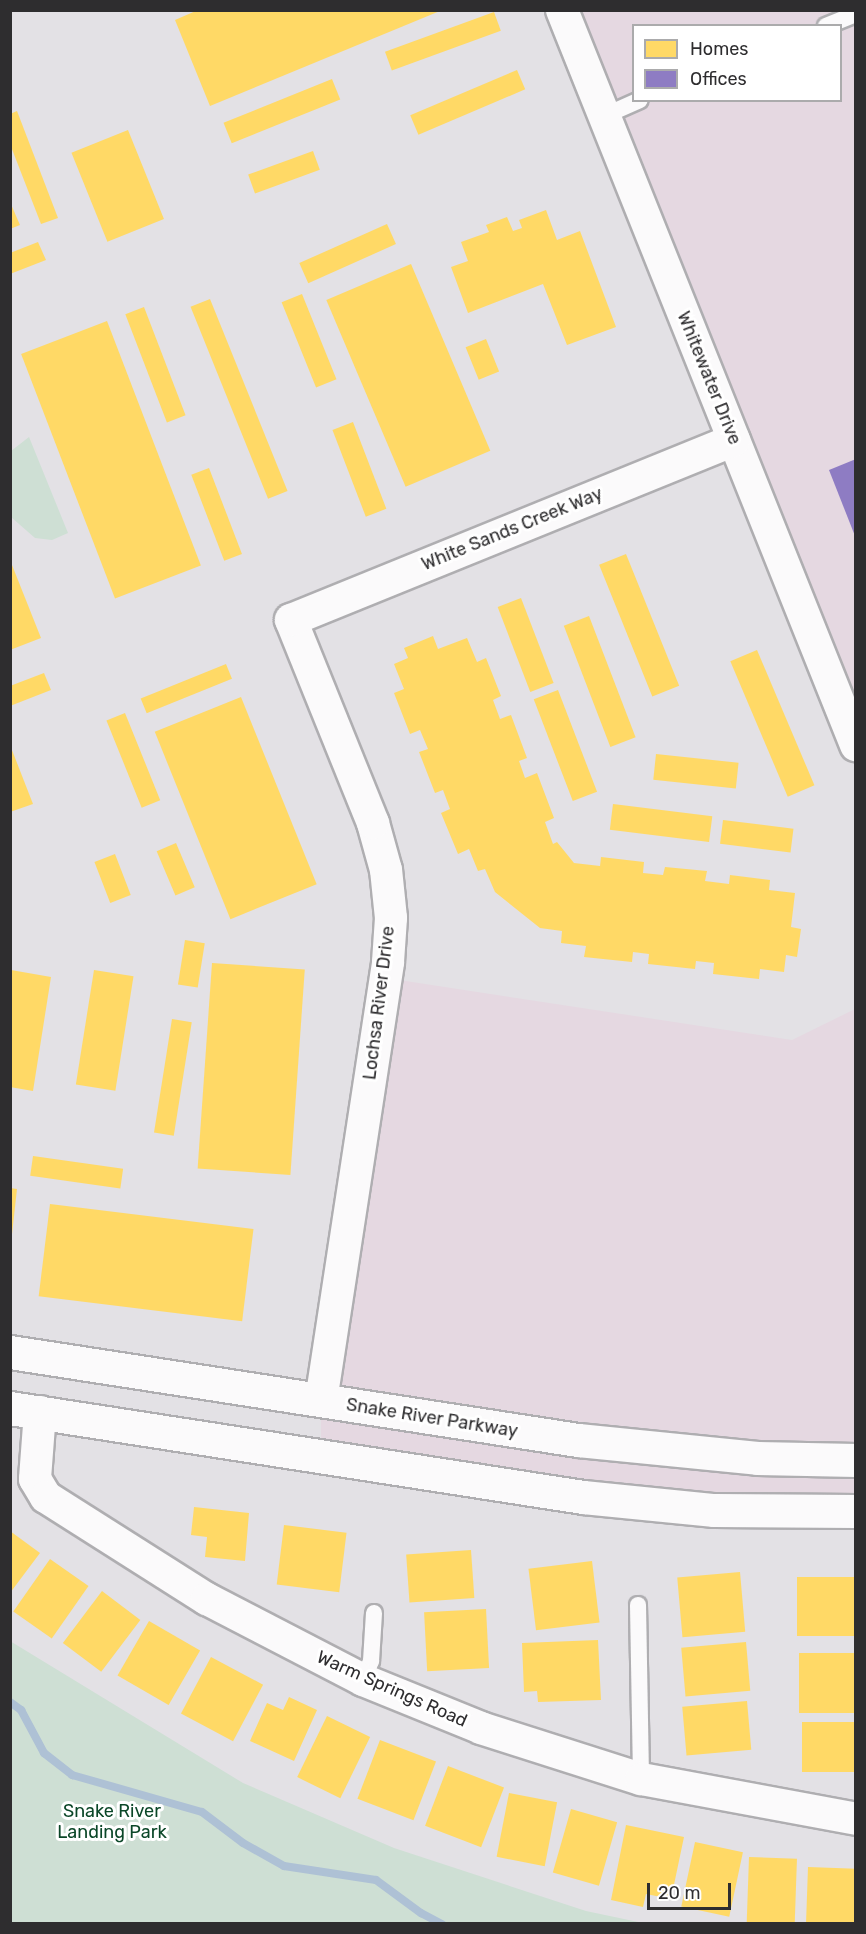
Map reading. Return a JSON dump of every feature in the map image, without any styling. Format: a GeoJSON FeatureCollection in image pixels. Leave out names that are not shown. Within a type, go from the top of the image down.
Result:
{"type":"FeatureCollection","features":[{"type":"Feature","properties":{"kind":"street","name":"Whitewater Drive"},"geometry":{"type":"LineString","coordinates":[[562,10],[855,745]]}},
{"type":"Feature","properties":{"kind":"street","name":"White Sands Creek Way"},"geometry":{"type":"LineString","coordinates":[[291,620],[734,440]]}},
{"type":"Feature","properties":{"kind":"street","name":"Lochsa River Drive"},"geometry":{"type":"LineString","coordinates":[[291,620],[373,823],[386,870],[391,918],[388,962],[321,1401]]}},
{"type":"Feature","properties":{"kind":"street","name":"Snake River Parkway"},"geometry":{"type":"LineString","coordinates":[[10,1352],[578,1440],[757,1458],[855,1460]]}},
{"type":"Feature","properties":{"kind":"street"},"geometry":{"type":"LineString","coordinates":[[25,1410],[583,1497],[714,1510],[855,1511]]}},
{"type":"Feature","properties":{"kind":"street","name":"Warm Springs Road"},"geometry":{"type":"LineString","coordinates":[[25,1410],[35,1479],[46,1497],[207,1599],[363,1680],[481,1728],[641,1779],[855,1819]]}},
{"type":"Feature","properties":{"kind":"lane"},"geometry":{"type":"LineString","coordinates":[[831,24],[855,14]]}},
{"type":"Feature","properties":{"kind":"lane"},"geometry":{"type":"LineString","coordinates":[[604,116],[636,102]]}},
{"type":"Feature","properties":{"kind":"lane"},"geometry":{"type":"LineString","coordinates":[[638,1605],[641,1779]]}},
{"type":"Feature","properties":{"kind":"lane"},"geometry":{"type":"LineString","coordinates":[[363,1680],[371,1661],[374,1613]]}},
{"type":"Feature","properties":{"kind":"shaded area"},"geometry":{"type":"Polygon","coordinates":[[[562,11],[855,11],[855,742],[562,11]]]}},
{"type":"Feature","properties":{"kind":"shaded area"},"geometry":{"type":"Polygon","coordinates":[[[386,978],[792,1040],[855,1009],[855,1507],[321,1457],[321,1401],[386,978]]]}},
{"type":"Feature","properties":{"kind":"green space"},"geometry":{"type":"Polygon","coordinates":[[[29,437],[68,533],[52,540],[35,538],[11,517],[11,451],[29,437]]]}},
{"type":"Feature","properties":{"kind":"green space","name":"Snake River Landing Park"},"geometry":{"type":"Polygon","coordinates":[[[10,1641],[243,1783],[394,1848],[586,1911],[643,1923],[11,1923],[10,1641]]]}},
{"type":"Feature","properties":{"kind":"building: Homes"},"geometry":{"type":"Polygon","coordinates":[[[198,10],[440,11],[210,106],[175,20],[198,10]]]}},
{"type":"Feature","properties":{"kind":"building: Homes"},"geometry":{"type":"Polygon","coordinates":[[[494,12],[501,31],[392,70],[385,52],[494,12]]]}},
{"type":"Feature","properties":{"kind":"building: Homes"},"geometry":{"type":"Polygon","coordinates":[[[517,70],[525,89],[418,135],[410,115],[517,70]]]}},
{"type":"Feature","properties":{"kind":"building: Homes"},"geometry":{"type":"Polygon","coordinates":[[[332,79],[340,99],[232,143],[224,123],[332,79]]]}},
{"type":"Feature","properties":{"kind":"building: Homes"},"geometry":{"type":"Polygon","coordinates":[[[17,111],[58,218],[41,224],[10,144],[10,114],[17,111]]]}},
{"type":"Feature","properties":{"kind":"building: Homes"},"geometry":{"type":"Polygon","coordinates":[[[128,130],[164,219],[107,242],[71,153],[128,130]]]}},
{"type":"Feature","properties":{"kind":"building: Homes"},"geometry":{"type":"Polygon","coordinates":[[[313,151],[320,170],[255,193],[248,175],[313,151]]]}},
{"type":"Feature","properties":{"kind":"building: Homes"},"geometry":{"type":"Polygon","coordinates":[[[10,202],[20,225],[10,229],[10,202]]]}},
{"type":"Feature","properties":{"kind":"building: Homes"},"geometry":{"type":"Polygon","coordinates":[[[546,210],[557,240],[580,231],[616,327],[567,345],[543,284],[468,313],[451,267],[468,261],[461,242],[489,232],[486,225],[507,217],[513,231],[522,228],[519,220],[546,210]]]}},
{"type":"Feature","properties":{"kind":"building: Homes"},"geometry":{"type":"Polygon","coordinates":[[[387,224],[396,244],[308,283],[299,263],[387,224]]]}},
{"type":"Feature","properties":{"kind":"building: Homes"},"geometry":{"type":"Polygon","coordinates":[[[38,242],[46,260],[10,274],[10,253],[38,242]]]}},
{"type":"Feature","properties":{"kind":"building: Homes"},"geometry":{"type":"Polygon","coordinates":[[[411,264],[490,451],[406,487],[326,300],[411,264]]]}},
{"type":"Feature","properties":{"kind":"building: Homes"},"geometry":{"type":"Polygon","coordinates":[[[302,294],[336,379],[316,388],[282,302],[302,294]]]}},
{"type":"Feature","properties":{"kind":"building: Homes"},"geometry":{"type":"Polygon","coordinates":[[[210,299],[288,491],[268,499],[191,307],[210,299]]]}},
{"type":"Feature","properties":{"kind":"building: Homes"},"geometry":{"type":"Polygon","coordinates":[[[144,307],[186,415],[167,422],[125,314],[144,307]]]}},
{"type":"Feature","properties":{"kind":"building: Homes"},"geometry":{"type":"Polygon","coordinates":[[[107,321],[201,566],[115,599],[21,354],[107,321]]]}},
{"type":"Feature","properties":{"kind":"building: Homes"},"geometry":{"type":"Polygon","coordinates":[[[486,339],[499,371],[479,380],[466,347],[486,339]]]}},
{"type":"Feature","properties":{"kind":"building: Homes"},"geometry":{"type":"Polygon","coordinates":[[[353,422],[386,509],[366,517],[332,430],[353,422]]]}},
{"type":"Feature","properties":{"kind":"building: Homes"},"geometry":{"type":"Polygon","coordinates":[[[209,468],[242,554],[224,561],[191,475],[209,468]]]}},
{"type":"Feature","properties":{"kind":"building: Homes"},"geometry":{"type":"Polygon","coordinates":[[[626,554],[679,686],[652,697],[599,565],[626,554]]]}},
{"type":"Feature","properties":{"kind":"building: Homes"},"geometry":{"type":"Polygon","coordinates":[[[10,560],[41,638],[10,650],[10,560]]]}},
{"type":"Feature","properties":{"kind":"building: Homes"},"geometry":{"type":"Polygon","coordinates":[[[521,598],[554,683],[530,692],[498,607],[521,598]]]}},
{"type":"Feature","properties":{"kind":"building: Homes"},"geometry":{"type":"Polygon","coordinates":[[[589,616],[636,737],[610,747],[564,626],[589,616]]]}},
{"type":"Feature","properties":{"kind":"building: Homes"},"geometry":{"type":"Polygon","coordinates":[[[433,636],[438,649],[467,638],[477,662],[486,658],[501,696],[493,700],[500,719],[511,715],[527,758],[519,761],[525,778],[537,773],[554,818],[545,822],[553,844],[557,842],[574,863],[600,866],[601,857],[644,862],[643,873],[663,875],[665,867],[707,871],[705,881],[729,884],[730,875],[770,880],[769,890],[795,893],[791,927],[801,929],[797,957],[786,955],[784,972],[760,969],[759,979],[713,974],[714,963],[696,961],[695,969],[648,964],[649,954],[633,952],[632,962],[584,957],[586,946],[561,943],[562,931],[540,928],[495,892],[485,869],[478,871],[469,849],[458,854],[441,813],[450,809],[443,790],[435,793],[419,752],[428,749],[420,730],[410,734],[394,693],[404,689],[394,664],[408,658],[404,648],[433,636]]]}},
{"type":"Feature","properties":{"kind":"building: Homes"},"geometry":{"type":"Polygon","coordinates":[[[757,650],[814,785],[788,797],[730,661],[757,650]]]}},
{"type":"Feature","properties":{"kind":"building: Homes"},"geometry":{"type":"Polygon","coordinates":[[[226,664],[232,679],[147,713],[141,698],[226,664]]]}},
{"type":"Feature","properties":{"kind":"building: Homes"},"geometry":{"type":"Polygon","coordinates":[[[44,673],[51,690],[10,706],[10,686],[44,673]]]}},
{"type":"Feature","properties":{"kind":"building: Homes"},"geometry":{"type":"Polygon","coordinates":[[[558,690],[597,792],[573,801],[534,699],[558,690]]]}},
{"type":"Feature","properties":{"kind":"building: Homes"},"geometry":{"type":"Polygon","coordinates":[[[241,697],[317,884],[230,919],[155,732],[241,697]]]}},
{"type":"Feature","properties":{"kind":"building: Homes"},"geometry":{"type":"Polygon","coordinates":[[[125,713],[160,800],[142,808],[106,720],[125,713]]]}},
{"type":"Feature","properties":{"kind":"building: Homes"},"geometry":{"type":"Polygon","coordinates":[[[10,745],[33,804],[10,812],[10,745]]]}},
{"type":"Feature","properties":{"kind":"building: Homes"},"geometry":{"type":"Polygon","coordinates":[[[656,754],[739,763],[736,789],[653,780],[656,754]]]}},
{"type":"Feature","properties":{"kind":"building: Homes"},"geometry":{"type":"Polygon","coordinates":[[[613,804],[712,816],[709,842],[610,830],[613,804]]]}},
{"type":"Feature","properties":{"kind":"building: Homes"},"geometry":{"type":"Polygon","coordinates":[[[723,820],[793,829],[791,852],[720,844],[723,820]]]}},
{"type":"Feature","properties":{"kind":"building: Homes"},"geometry":{"type":"Polygon","coordinates":[[[176,843],[195,887],[175,895],[157,851],[176,843]]]}},
{"type":"Feature","properties":{"kind":"building: Homes"},"geometry":{"type":"Polygon","coordinates":[[[115,854],[131,895],[110,903],[94,862],[115,854]]]}},
{"type":"Feature","properties":{"kind":"building: Homes"},"geometry":{"type":"Polygon","coordinates":[[[185,940],[205,943],[198,988],[178,984],[185,940]]]}},
{"type":"Feature","properties":{"kind":"building: Homes"},"geometry":{"type":"Polygon","coordinates":[[[212,963],[305,969],[290,1175],[198,1168],[212,963]]]}},
{"type":"Feature","properties":{"kind":"building: Homes"},"geometry":{"type":"Polygon","coordinates":[[[11,970],[51,977],[33,1091],[10,1087],[11,970]]]}},
{"type":"Feature","properties":{"kind":"building: Homes"},"geometry":{"type":"Polygon","coordinates":[[[94,970],[134,976],[115,1091],[76,1085],[94,970]]]}},
{"type":"Feature","properties":{"kind":"building: Homes"},"geometry":{"type":"Polygon","coordinates":[[[172,1019],[192,1022],[174,1136],[154,1133],[172,1019]]]}},
{"type":"Feature","properties":{"kind":"building: Homes"},"geometry":{"type":"Polygon","coordinates":[[[33,1156],[123,1169],[120,1188],[30,1176],[33,1156]]]}},
{"type":"Feature","properties":{"kind":"building: Homes"},"geometry":{"type":"Polygon","coordinates":[[[10,1188],[17,1189],[12,1234],[10,1234],[10,1188]]]}},
{"type":"Feature","properties":{"kind":"building: Homes"},"geometry":{"type":"Polygon","coordinates":[[[50,1204],[253,1229],[242,1321],[39,1296],[50,1204]]]}},
{"type":"Feature","properties":{"kind":"building: Homes"},"geometry":{"type":"Polygon","coordinates":[[[194,1507],[249,1513],[245,1561],[205,1557],[207,1537],[191,1535],[194,1507]]]}},
{"type":"Feature","properties":{"kind":"building: Homes"},"geometry":{"type":"Polygon","coordinates":[[[284,1525],[347,1533],[339,1592],[277,1585],[284,1525]]]}},
{"type":"Feature","properties":{"kind":"building: Homes"},"geometry":{"type":"Polygon","coordinates":[[[10,1531],[40,1553],[10,1593],[10,1531]]]}},
{"type":"Feature","properties":{"kind":"building: Homes"},"geometry":{"type":"Polygon","coordinates":[[[471,1550],[474,1598],[410,1602],[406,1555],[471,1550]]]}},
{"type":"Feature","properties":{"kind":"building: Homes"},"geometry":{"type":"Polygon","coordinates":[[[50,1559],[89,1586],[52,1638],[13,1611],[50,1559]]]}},
{"type":"Feature","properties":{"kind":"building: Homes"},"geometry":{"type":"Polygon","coordinates":[[[592,1561],[600,1623],[536,1630],[528,1569],[592,1561]]]}},
{"type":"Feature","properties":{"kind":"building: Homes"},"geometry":{"type":"Polygon","coordinates":[[[740,1572],[745,1632],[682,1637],[677,1577],[740,1572]]]}},
{"type":"Feature","properties":{"kind":"building: Homes"},"geometry":{"type":"Polygon","coordinates":[[[797,1577],[856,1577],[856,1636],[797,1636],[797,1577]]]}},
{"type":"Feature","properties":{"kind":"building: Homes"},"geometry":{"type":"Polygon","coordinates":[[[102,1591],[140,1620],[101,1672],[63,1643],[102,1591]]]}},
{"type":"Feature","properties":{"kind":"building: Homes"},"geometry":{"type":"Polygon","coordinates":[[[486,1609],[489,1668],[427,1671],[424,1612],[486,1609]]]}},
{"type":"Feature","properties":{"kind":"building: Homes"},"geometry":{"type":"Polygon","coordinates":[[[149,1621],[200,1650],[169,1705],[118,1676],[149,1621]]]}},
{"type":"Feature","properties":{"kind":"building: Homes"},"geometry":{"type":"Polygon","coordinates":[[[598,1640],[601,1700],[538,1702],[537,1691],[524,1692],[522,1643],[598,1640]]]}},
{"type":"Feature","properties":{"kind":"building: Homes"},"geometry":{"type":"Polygon","coordinates":[[[746,1642],[750,1691],[686,1696],[681,1648],[746,1642]]]}},
{"type":"Feature","properties":{"kind":"building: Homes"},"geometry":{"type":"Polygon","coordinates":[[[799,1653],[856,1653],[856,1713],[799,1713],[799,1653]]]}},
{"type":"Feature","properties":{"kind":"building: Homes"},"geometry":{"type":"Polygon","coordinates":[[[211,1657],[263,1685],[233,1741],[181,1714],[211,1657]]]}},
{"type":"Feature","properties":{"kind":"building: Homes"},"geometry":{"type":"Polygon","coordinates":[[[289,1697],[317,1710],[294,1761],[250,1741],[267,1703],[283,1710],[289,1697]]]}},
{"type":"Feature","properties":{"kind":"building: Homes"},"geometry":{"type":"Polygon","coordinates":[[[747,1701],[751,1750],[687,1755],[682,1707],[747,1701]]]}},
{"type":"Feature","properties":{"kind":"building: Homes"},"geometry":{"type":"Polygon","coordinates":[[[327,1716],[370,1737],[340,1798],[297,1777],[327,1716]]]}},
{"type":"Feature","properties":{"kind":"building: Homes"},"geometry":{"type":"Polygon","coordinates":[[[802,1722],[856,1722],[856,1772],[802,1772],[802,1722]]]}},
{"type":"Feature","properties":{"kind":"building: Homes"},"geometry":{"type":"Polygon","coordinates":[[[380,1740],[436,1762],[413,1820],[357,1799],[380,1740]]]}},
{"type":"Feature","properties":{"kind":"building: Homes"},"geometry":{"type":"Polygon","coordinates":[[[448,1766],[504,1788],[481,1847],[425,1826],[448,1766]]]}},
{"type":"Feature","properties":{"kind":"building: Homes"},"geometry":{"type":"Polygon","coordinates":[[[509,1793],[557,1802],[545,1866],[497,1857],[509,1793]]]}},
{"type":"Feature","properties":{"kind":"building: Homes"},"geometry":{"type":"Polygon","coordinates":[[[571,1809],[617,1822],[599,1886],[553,1872],[571,1809]]]}},
{"type":"Feature","properties":{"kind":"building: Homes"},"geometry":{"type":"Polygon","coordinates":[[[626,1825],[684,1837],[671,1899],[646,1894],[643,1907],[611,1900],[626,1825]]]}},
{"type":"Feature","properties":{"kind":"building: Homes"},"geometry":{"type":"Polygon","coordinates":[[[695,1842],[743,1852],[729,1917],[681,1907],[695,1842]]]}},
{"type":"Feature","properties":{"kind":"building: Homes"},"geometry":{"type":"Polygon","coordinates":[[[749,1857],[797,1859],[795,1924],[747,1922],[749,1857]]]}},
{"type":"Feature","properties":{"kind":"building: Homes"},"geometry":{"type":"Polygon","coordinates":[[[808,1867],[856,1869],[854,1924],[806,1924],[808,1867]]]}},
{"type":"Feature","properties":{"kind":"building: Offices"},"geometry":{"type":"Polygon","coordinates":[[[856,459],[856,536],[855,536],[829,470],[856,459]]]}},
{"type":"Feature","properties":{"kind":"waterway"},"geometry":{"type":"LineString","coordinates":[[10,1702],[21,1710],[44,1753],[72,1775],[202,1812],[243,1843],[284,1866],[376,1880],[421,1913],[442,1924]]}}]}
